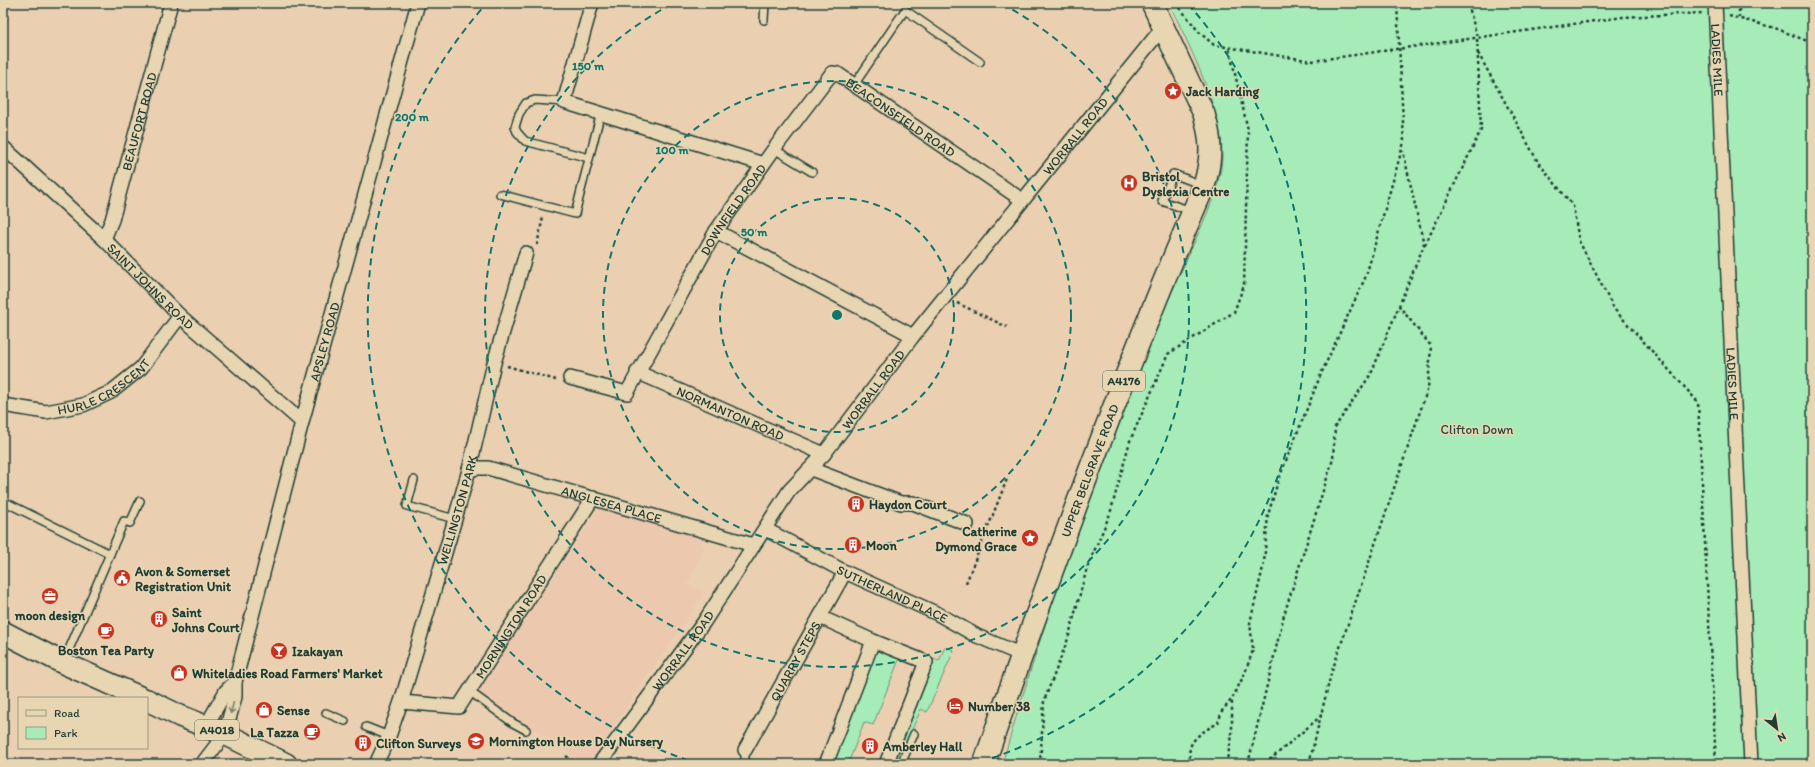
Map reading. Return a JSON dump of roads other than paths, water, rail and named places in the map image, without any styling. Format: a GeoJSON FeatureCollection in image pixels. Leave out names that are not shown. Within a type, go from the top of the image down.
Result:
{"type":"FeatureCollection","features":[{"type":"Feature","properties":{"kind":"main road","name":"UPPER BELGRAVE ROAD"},"geometry":{"type":"LineString","coordinates":[[984,764],[1110,415],[1204,186],[1208,172],[1212,149],[1210,132],[1204,114],[1152,3]]}},
{"type":"Feature","properties":{"kind":"main road"},"geometry":{"type":"LineString","coordinates":[[5,638],[140,697]]}},
{"type":"Feature","properties":{"kind":"main road","name":"A4018"},"geometry":{"type":"LineString","coordinates":[[148,700],[225,734],[286,764]]}},
{"type":"Feature","properties":{"kind":"street","name":"BEAUFORT ROAD"},"geometry":{"type":"LineString","coordinates":[[104,238],[112,220],[171,3]]}},
{"type":"Feature","properties":{"kind":"street","name":"APSLEY ROAD"},"geometry":{"type":"LineString","coordinates":[[225,734],[235,697],[235,682],[302,422],[418,3]]}},
{"type":"Feature","properties":{"kind":"street"},"geometry":{"type":"LineString","coordinates":[[564,102],[592,3]]}},
{"type":"Feature","properties":{"kind":"street","name":"LADIES MILE"},"geometry":{"type":"LineString","coordinates":[[1715,8],[1751,764]]}},
{"type":"Feature","properties":{"kind":"street","name":"WORRALL ROAD"},"geometry":{"type":"LineString","coordinates":[[599,764],[704,622],[789,492],[824,454],[913,336],[1164,26]]}},
{"type":"Feature","properties":{"kind":"street","name":"BEACONSFIELD ROAD"},"geometry":{"type":"LineString","coordinates":[[763,164],[832,73],[838,74],[1022,200]]}},
{"type":"Feature","properties":{"kind":"street","name":"DOWNFIELD ROAD"},"geometry":{"type":"LineString","coordinates":[[564,102],[601,112],[763,164],[716,231],[637,372],[627,393],[570,378]]}},
{"type":"Feature","properties":{"kind":"street","name":"SAINT JOHNS ROAD"},"geometry":{"type":"LineString","coordinates":[[3,147],[104,238],[180,316],[302,422]]}},
{"type":"Feature","properties":{"kind":"street"},"geometry":{"type":"LineString","coordinates":[[716,231],[913,336]]}},
{"type":"Feature","properties":{"kind":"street","name":"WELLINGTON PARK"},"geometry":{"type":"LineString","coordinates":[[376,764],[389,736],[401,702],[455,519],[469,470],[494,363],[526,253]]}},
{"type":"Feature","properties":{"kind":"street","name":"HURLE CRESCENT"},"geometry":{"type":"LineString","coordinates":[[3,405],[46,412],[82,406],[111,392],[140,368],[180,316]]}},
{"type":"Feature","properties":{"kind":"street","name":"NORMANTON ROAD"},"geometry":{"type":"LineString","coordinates":[[637,372],[824,454]]}},
{"type":"Feature","properties":{"kind":"street","name":"ANGLESEA PLACE"},"geometry":{"type":"LineString","coordinates":[[469,470],[488,468],[753,545]]}},
{"type":"Feature","properties":{"kind":"street"},"geometry":{"type":"LineString","coordinates":[[811,469],[901,502],[913,503],[967,524]]}},
{"type":"Feature","properties":{"kind":"street","name":"MORNINGTON ROAD"},"geometry":{"type":"LineString","coordinates":[[401,702],[459,707],[593,498]]}},
{"type":"Feature","properties":{"kind":"street","name":"SUTHERLAND PLACE"},"geometry":{"type":"LineString","coordinates":[[765,529],[844,572],[938,614],[977,636],[1022,656]]}},
{"type":"Feature","properties":{"kind":"street","name":"QUARRY STEPS"},"geometry":{"type":"LineString","coordinates":[[745,750],[844,572]]}},
{"type":"Feature","properties":{"kind":"street"},"geometry":{"type":"LineString","coordinates":[[820,617],[873,641],[926,662],[886,764]]}},
{"type":"Feature","properties":{"kind":"street"},"geometry":{"type":"LineString","coordinates":[[826,764],[873,641]]}},
{"type":"Feature","properties":{"kind":"street","name":"APSLEY ROAD"},"geometry":{"type":"LineString","coordinates":[[206,726],[226,691],[235,682]]}},
{"type":"Feature","properties":{"kind":"street"},"geometry":{"type":"LineString","coordinates":[[202,764],[225,734]]}},
{"type":"Feature","properties":{"kind":"lane"},"geometry":{"type":"LineString","coordinates":[[764,20],[765,3]]}},
{"type":"Feature","properties":{"kind":"lane"},"geometry":{"type":"LineString","coordinates":[[854,85],[905,10],[980,62]]}},
{"type":"Feature","properties":{"kind":"lane"},"geometry":{"type":"LineString","coordinates":[[564,102],[535,100],[526,104],[519,114],[515,127],[517,132],[525,141],[589,158]]}},
{"type":"Feature","properties":{"kind":"lane"},"geometry":{"type":"LineString","coordinates":[[500,194],[575,214],[601,112]]}},
{"type":"Feature","properties":{"kind":"lane"},"geometry":{"type":"LineString","coordinates":[[774,149],[812,172]]}},
{"type":"Feature","properties":{"kind":"lane"},"geometry":{"type":"LineString","coordinates":[[1193,212],[1162,201],[1173,174],[1204,186]]}},
{"type":"Feature","properties":{"kind":"lane"},"geometry":{"type":"LineString","coordinates":[[414,480],[407,506],[455,519]]}},
{"type":"Feature","properties":{"kind":"lane"},"geometry":{"type":"LineString","coordinates":[[3,501],[110,554]]}},
{"type":"Feature","properties":{"kind":"lane"},"geometry":{"type":"LineString","coordinates":[[63,663],[124,521],[130,523],[140,501]]}},
{"type":"Feature","properties":{"kind":"lane"},"geometry":{"type":"LineString","coordinates":[[469,691],[513,723],[526,730]]}},
{"type":"Feature","properties":{"kind":"lane"},"geometry":{"type":"LineString","coordinates":[[326,713],[345,721]]}},
{"type":"Feature","properties":{"kind":"lane"},"geometry":{"type":"LineString","coordinates":[[508,730],[513,723]]}},
{"type":"Feature","properties":{"kind":"lane"},"geometry":{"type":"LineString","coordinates":[[366,727],[389,736]]}},
{"type":"Feature","properties":{"kind":"lane"},"geometry":{"type":"LineString","coordinates":[[901,764],[914,734]]}},
{"type":"Feature","properties":{"kind":"lane"},"geometry":{"type":"LineString","coordinates":[[745,750],[746,762],[750,764]]}},
{"type":"Feature","properties":{"kind":"place","name":"Jack Harding"},"geometry":{"type":"Point","coordinates":[1173,91]}},
{"type":"Feature","properties":{"kind":"place","name":"Bristol Dyslexia Centre"},"geometry":{"type":"Point","coordinates":[1129,183]}},
{"type":"Feature","properties":{"kind":"place","name":"Haydon Court"},"geometry":{"type":"Point","coordinates":[856,504]}},
{"type":"Feature","properties":{"kind":"place","name":"Catherine Dymond Grace"},"geometry":{"type":"Point","coordinates":[1030,538]}},
{"type":"Feature","properties":{"kind":"place","name":"Moon"},"geometry":{"type":"Point","coordinates":[853,545]}},
{"type":"Feature","properties":{"kind":"place","name":"Avon & Somerset Registration Unit"},"geometry":{"type":"Point","coordinates":[122,578]}},
{"type":"Feature","properties":{"kind":"place","name":"moon design"},"geometry":{"type":"Point","coordinates":[50,596]}},
{"type":"Feature","properties":{"kind":"place","name":"Saint Johns Court"},"geometry":{"type":"Point","coordinates":[159,619]}},
{"type":"Feature","properties":{"kind":"place","name":"Boston Tea Party"},"geometry":{"type":"Point","coordinates":[106,631]}},
{"type":"Feature","properties":{"kind":"place","name":"Izakayan"},"geometry":{"type":"Point","coordinates":[279,651]}},
{"type":"Feature","properties":{"kind":"place","name":"Whiteladies Road Farmers' Market"},"geometry":{"type":"Point","coordinates":[179,673]}},
{"type":"Feature","properties":{"kind":"place","name":"Number 38"},"geometry":{"type":"Point","coordinates":[955,706]}},
{"type":"Feature","properties":{"kind":"place","name":"Sense"},"geometry":{"type":"Point","coordinates":[264,710]}},
{"type":"Feature","properties":{"kind":"place","name":"La Tazza"},"geometry":{"type":"Point","coordinates":[312,732]}},
{"type":"Feature","properties":{"kind":"place","name":"Mornington House Day Nursery"},"geometry":{"type":"Point","coordinates":[476,741]}},
{"type":"Feature","properties":{"kind":"place","name":"Clifton Surveys"},"geometry":{"type":"Point","coordinates":[363,743]}},
{"type":"Feature","properties":{"kind":"place","name":"Amberley Hall"},"geometry":{"type":"Point","coordinates":[870,746]}},
{"type":"Feature","properties":{"kind":"park label","name":"Clifton Down"},"geometry":{"type":"Point","coordinates":[1477,429]}}]}
